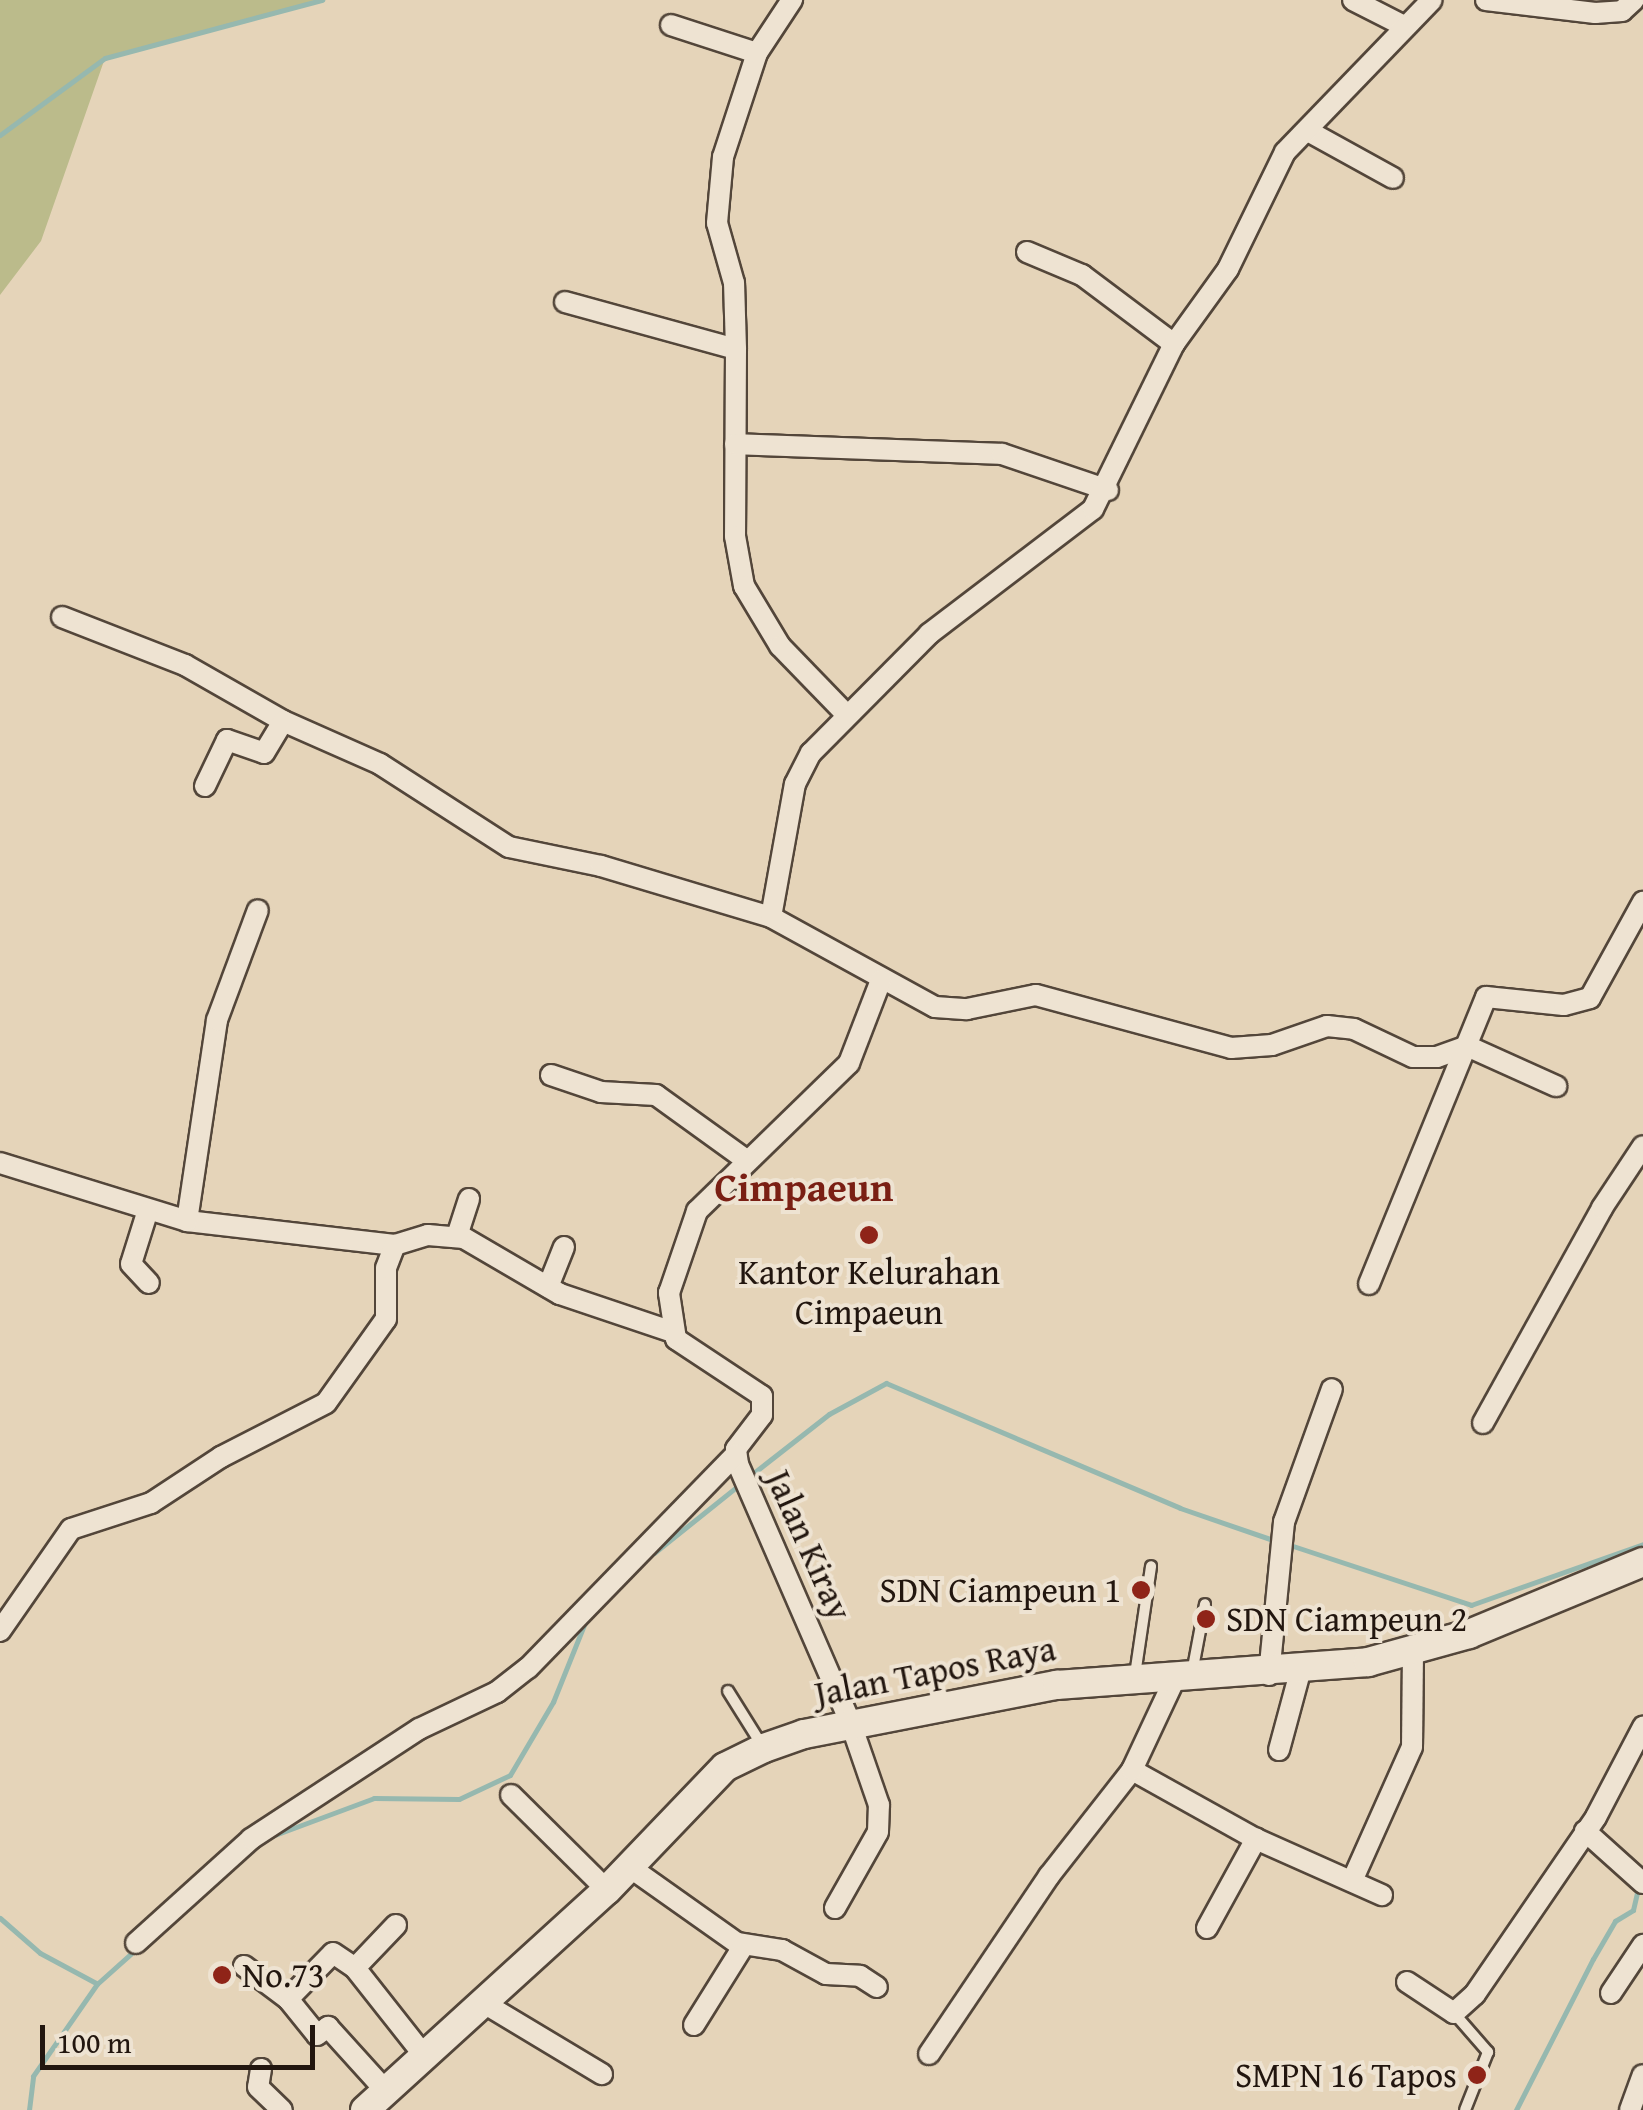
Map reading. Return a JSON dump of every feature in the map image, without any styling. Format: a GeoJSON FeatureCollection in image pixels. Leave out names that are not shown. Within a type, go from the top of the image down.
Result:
{"type":"FeatureCollection","features":[{"type":"Feature","properties":{"kind":"main road","name":"Jalan Tapos Raya"},"geometry":{"type":"LineString","coordinates":[[365,2110],[607,1890],[725,1767],[764,1748],[851,1724],[1135,1675],[1300,1672],[1412,1652],[1643,1562]]}},
{"type":"Feature","properties":{"kind":"street"},"geometry":{"type":"LineString","coordinates":[[792,0],[756,52],[725,144],[717,202],[738,314],[735,536],[744,586],[780,646],[846,714]]}},
{"type":"Feature","properties":{"kind":"street"},"geometry":{"type":"LineString","coordinates":[[1353,0],[1404,26]]}},
{"type":"Feature","properties":{"kind":"street"},"geometry":{"type":"LineString","coordinates":[[771,917],[795,784],[811,753],[929,634],[1094,509],[1108,490],[1174,344],[1228,269],[1285,152],[1432,0]]}},
{"type":"Feature","properties":{"kind":"street"},"geometry":{"type":"LineString","coordinates":[[1486,0],[1595,13],[1622,11],[1634,0]]}},
{"type":"Feature","properties":{"kind":"street"},"geometry":{"type":"LineString","coordinates":[[671,25],[756,52]]}},
{"type":"Feature","properties":{"kind":"street"},"geometry":{"type":"LineString","coordinates":[[1308,131],[1394,178]]}},
{"type":"Feature","properties":{"kind":"street"},"geometry":{"type":"LineString","coordinates":[[1027,252],[1082,275],[1174,344]]}},
{"type":"Feature","properties":{"kind":"street"},"geometry":{"type":"LineString","coordinates":[[565,302],[736,349]]}},
{"type":"Feature","properties":{"kind":"street"},"geometry":{"type":"LineString","coordinates":[[735,444],[925,446],[1002,454],[1108,490]]}},
{"type":"Feature","properties":{"kind":"street"},"geometry":{"type":"LineString","coordinates":[[62,616],[185,664],[283,721],[415,782],[524,853],[601,866],[771,917],[830,945],[881,980],[935,1007],[967,1008],[1036,995],[1231,1048],[1272,1045],[1327,1026],[1354,1028],[1413,1058],[1437,1058],[1467,1046],[1556,1086]]}},
{"type":"Feature","properties":{"kind":"street"},"geometry":{"type":"LineString","coordinates":[[206,786],[227,740],[264,753],[283,721]]}},
{"type":"Feature","properties":{"kind":"street"},"geometry":{"type":"LineString","coordinates":[[1370,1284],[1486,997],[1564,1005],[1590,998],[1643,902]]}},
{"type":"Feature","properties":{"kind":"street"},"geometry":{"type":"LineString","coordinates":[[187,1221],[217,1020],[258,910]]}},
{"type":"Feature","properties":{"kind":"street"},"geometry":{"type":"LineString","coordinates":[[0,1163],[147,1213],[187,1221],[395,1245],[428,1235],[456,1236],[548,1287],[673,1332],[670,1293],[685,1234],[705,1200],[849,1064],[881,980]]}},
{"type":"Feature","properties":{"kind":"street"},"geometry":{"type":"LineString","coordinates":[[551,1075],[601,1092],[656,1095],[746,1160]]}},
{"type":"Feature","properties":{"kind":"street"},"geometry":{"type":"LineString","coordinates":[[1483,1424],[1643,1146]]}},
{"type":"Feature","properties":{"kind":"street"},"geometry":{"type":"LineString","coordinates":[[456,1236],[469,1199]]}},
{"type":"Feature","properties":{"kind":"street"},"geometry":{"type":"LineString","coordinates":[[147,1213],[132,1264],[149,1283]]}},
{"type":"Feature","properties":{"kind":"street"},"geometry":{"type":"LineString","coordinates":[[0,1631],[71,1529],[152,1503],[221,1457],[326,1404],[386,1319],[386,1275],[395,1245]]}},
{"type":"Feature","properties":{"kind":"street"},"geometry":{"type":"LineString","coordinates":[[548,1287],[564,1247]]}},
{"type":"Feature","properties":{"kind":"street","name":"Jalan Kiray"},"geometry":{"type":"LineString","coordinates":[[673,1332],[684,1347],[762,1396],[762,1415],[737,1459],[851,1724],[880,1826],[835,1908]]}},
{"type":"Feature","properties":{"kind":"street"},"geometry":{"type":"LineString","coordinates":[[1268,1674],[1282,1545],[1332,1389]]}},
{"type":"Feature","properties":{"kind":"street"},"geometry":{"type":"LineString","coordinates":[[136,1943],[251,1839],[419,1728],[497,1692],[528,1668],[737,1459]]}},
{"type":"Feature","properties":{"kind":"street"},"geometry":{"type":"LineString","coordinates":[[1352,1881],[1412,1748],[1412,1652]]}},
{"type":"Feature","properties":{"kind":"street"},"geometry":{"type":"LineString","coordinates":[[1278,1750],[1300,1672]]}},
{"type":"Feature","properties":{"kind":"street"},"geometry":{"type":"LineString","coordinates":[[929,2054],[1049,1876],[1132,1770],[1185,1674]]}},
{"type":"Feature","properties":{"kind":"street"},"geometry":{"type":"LineString","coordinates":[[1407,1982],[1454,2013],[1492,1970],[1585,1832],[1643,1727]]}},
{"type":"Feature","properties":{"kind":"street"},"geometry":{"type":"LineString","coordinates":[[1132,1770],[1256,1839],[1382,1894]]}},
{"type":"Feature","properties":{"kind":"street"},"geometry":{"type":"LineString","coordinates":[[511,1795],[607,1890]]}},
{"type":"Feature","properties":{"kind":"street"},"geometry":{"type":"LineString","coordinates":[[1585,1832],[1643,1883]]}},
{"type":"Feature","properties":{"kind":"street"},"geometry":{"type":"LineString","coordinates":[[1207,1928],[1256,1839]]}},
{"type":"Feature","properties":{"kind":"street"},"geometry":{"type":"LineString","coordinates":[[630,1868],[744,1945],[782,1950],[826,1974],[860,1976],[877,1987]]}},
{"type":"Feature","properties":{"kind":"street"},"geometry":{"type":"LineString","coordinates":[[356,1968],[396,1925]]}},
{"type":"Feature","properties":{"kind":"street"},"geometry":{"type":"LineString","coordinates":[[1611,1993],[1643,1944]]}},
{"type":"Feature","properties":{"kind":"street"},"geometry":{"type":"LineString","coordinates":[[694,2025],[744,1945]]}},
{"type":"Feature","properties":{"kind":"street"},"geometry":{"type":"LineString","coordinates":[[288,1999],[333,1952],[356,1968],[423,2054]]}},
{"type":"Feature","properties":{"kind":"street"},"geometry":{"type":"LineString","coordinates":[[244,1966],[288,1999],[317,2035],[328,2027],[385,2090]]}},
{"type":"Feature","properties":{"kind":"street"},"geometry":{"type":"LineString","coordinates":[[482,2002],[602,2074]]}},
{"type":"Feature","properties":{"kind":"street"},"geometry":{"type":"LineString","coordinates":[[261,2069],[258,2088],[282,2110]]}},
{"type":"Feature","properties":{"kind":"street"},"geometry":{"type":"LineString","coordinates":[[1630,2110],[1643,2076]]}},
{"type":"Feature","properties":{"kind":"lane"},"geometry":{"type":"LineString","coordinates":[[1135,1675],[1151,1566]]}},
{"type":"Feature","properties":{"kind":"lane"},"geometry":{"type":"LineString","coordinates":[[1185,1674],[1206,1604]]}},
{"type":"Feature","properties":{"kind":"lane"},"geometry":{"type":"LineString","coordinates":[[728,1691],[764,1748]]}},
{"type":"Feature","properties":{"kind":"lane"},"geometry":{"type":"LineString","coordinates":[[1454,2013],[1488,2052],[1465,2110]]}},
{"type":"Feature","properties":{"kind":"green space"},"geometry":{"type":"Polygon","coordinates":[[[0,0],[322,0],[105,58],[41,241],[0,295],[0,0]]]}},
{"type":"Feature","properties":{"kind":"waterway"},"geometry":{"type":"LineString","coordinates":[[0,135],[105,58],[322,0]]}},
{"type":"Feature","properties":{"kind":"waterway"},"geometry":{"type":"LineString","coordinates":[[751,1475],[829,1414],[886,1383],[1180,1508],[1276,1541]]}},
{"type":"Feature","properties":{"kind":"waterway"},"geometry":{"type":"LineString","coordinates":[[654,1553],[739,1485]]}},
{"type":"Feature","properties":{"kind":"waterway"},"geometry":{"type":"LineString","coordinates":[[1287,1544],[1471,1605],[1643,1544]]}},
{"type":"Feature","properties":{"kind":"waterway"},"geometry":{"type":"LineString","coordinates":[[272,1836],[374,1798],[459,1799],[510,1775],[553,1702],[586,1620]]}},
{"type":"Feature","properties":{"kind":"waterway"},"geometry":{"type":"LineString","coordinates":[[1516,2110],[1615,1921],[1633,1910],[1638,1889]]}},
{"type":"Feature","properties":{"kind":"waterway"},"geometry":{"type":"LineString","coordinates":[[0,1918],[40,1953],[96,1983]]}},
{"type":"Feature","properties":{"kind":"waterway"},"geometry":{"type":"LineString","coordinates":[[29,2110],[33,2076],[97,1984],[134,1951]]}},
{"type":"Feature","properties":{"kind":"place","name":"Kantor Kelurahan Cimpaeun"},"geometry":{"type":"Point","coordinates":[869,1235]}},
{"type":"Feature","properties":{"kind":"place","name":"SDN Ciampeun 1"},"geometry":{"type":"Point","coordinates":[1141,1590]}},
{"type":"Feature","properties":{"kind":"place","name":"SDN Ciampeun 2"},"geometry":{"type":"Point","coordinates":[1206,1619]}},
{"type":"Feature","properties":{"kind":"place","name":"No.73"},"geometry":{"type":"Point","coordinates":[222,1975]}},
{"type":"Feature","properties":{"kind":"place","name":"SMPN 16 Tapos"},"geometry":{"type":"Point","coordinates":[1477,2075]}},
{"type":"Feature","properties":{"kind":"district","name":"Cimpaeun"},"geometry":{"type":"Point","coordinates":[804,1187]}}]}
